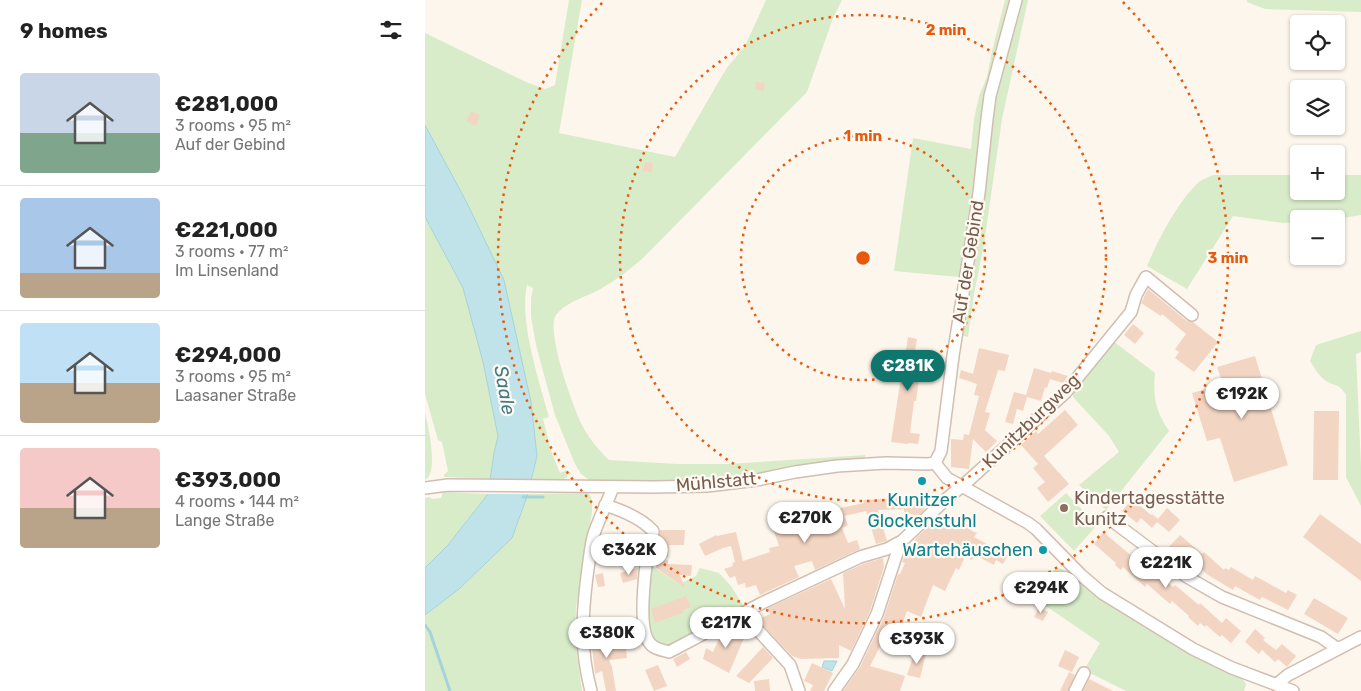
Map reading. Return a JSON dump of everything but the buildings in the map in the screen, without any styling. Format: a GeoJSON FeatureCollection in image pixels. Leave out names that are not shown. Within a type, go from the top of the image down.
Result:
{"type":"FeatureCollection","features":[{"type":"Feature","properties":{"kind":"street","name":"Auf der Gebind"},"geometry":{"type":"LineString","coordinates":[[935,463],[941,452],[953,356],[979,193],[987,119],[994,79],[1016,0]]}},
{"type":"Feature","properties":{"kind":"street","name":"Kunitzburgweg"},"geometry":{"type":"LineString","coordinates":[[961,487],[1065,393],[1131,312],[1136,295],[1146,277],[1192,315]]}},
{"type":"Feature","properties":{"kind":"street","name":"Mühlstatt"},"geometry":{"type":"LineString","coordinates":[[425,488],[461,485],[553,487],[707,486],[757,480],[837,466],[885,463],[935,463]]}},
{"type":"Feature","properties":{"kind":"street"},"geometry":{"type":"LineString","coordinates":[[935,463],[947,478],[1028,523],[1101,593],[1193,649],[1232,668],[1293,691]]}},
{"type":"Feature","properties":{"kind":"street"},"geometry":{"type":"LineString","coordinates":[[591,691],[586,669],[582,622],[590,554],[596,528],[613,487]]}},
{"type":"Feature","properties":{"kind":"street"},"geometry":{"type":"LineString","coordinates":[[605,505],[635,518],[653,531],[653,539],[646,564],[643,617],[645,632],[649,642],[658,650],[669,652],[747,611],[860,558],[887,549],[902,541],[961,487]]}},
{"type":"Feature","properties":{"kind":"street"},"geometry":{"type":"LineString","coordinates":[[1107,516],[1187,576],[1213,592],[1321,637],[1338,649]]}},
{"type":"Feature","properties":{"kind":"street"},"geometry":{"type":"LineString","coordinates":[[834,691],[853,664],[877,614],[902,541]]}},
{"type":"Feature","properties":{"kind":"street"},"geometry":{"type":"LineString","coordinates":[[747,611],[754,626],[790,665],[799,691]]}},
{"type":"Feature","properties":{"kind":"street"},"geometry":{"type":"LineString","coordinates":[[1276,685],[1288,675],[1361,637]]}},
{"type":"Feature","properties":{"kind":"street"},"geometry":{"type":"LineString","coordinates":[[1075,691],[1084,673]]}},
{"type":"Feature","properties":{"kind":"green space"},"geometry":{"type":"Polygon","coordinates":[[[569,0],[582,0],[559,133],[675,157],[726,69],[745,46],[766,0],[842,0],[833,18],[807,92],[642,259],[607,285],[561,310],[556,315],[554,336],[562,370],[579,418],[592,441],[609,460],[677,464],[728,464],[865,455],[865,459],[705,480],[592,482],[581,474],[575,464],[555,415],[536,345],[531,317],[533,288],[527,285],[525,300],[531,351],[549,417],[543,419],[551,451],[560,473],[567,470],[567,477],[559,482],[554,482],[553,480],[532,480],[537,456],[430,134],[425,125],[425,33],[526,82],[545,89],[555,85],[569,0]]]}},
{"type":"Feature","properties":{"kind":"green space"},"geometry":{"type":"Polygon","coordinates":[[[1005,0],[1028,0],[1002,119],[968,337],[960,335],[970,278],[894,271],[913,138],[971,149],[974,119],[979,96],[987,77],[1005,0]]]}},
{"type":"Feature","properties":{"kind":"green space"},"geometry":{"type":"Polygon","coordinates":[[[1247,0],[1361,0],[1361,12],[1265,9],[1247,2],[1247,0]]]}},
{"type":"Feature","properties":{"kind":"green space"},"geometry":{"type":"Polygon","coordinates":[[[1213,175],[1290,175],[1290,200],[1345,200],[1345,175],[1361,175],[1361,215],[1345,218],[1345,210],[1290,210],[1290,223],[1283,223],[1233,216],[1187,289],[1147,266],[1176,210],[1191,190],[1204,179],[1213,175]]]}},
{"type":"Feature","properties":{"kind":"green space"},"geometry":{"type":"Polygon","coordinates":[[[425,217],[463,288],[474,326],[498,436],[491,479],[444,477],[448,471],[442,442],[438,440],[425,394],[425,217]]]}},
{"type":"Feature","properties":{"kind":"green space"},"geometry":{"type":"Polygon","coordinates":[[[1361,331],[1361,352],[1356,354],[1361,506],[1346,477],[1346,395],[1339,387],[1324,379],[1310,361],[1316,345],[1361,331]]]}},
{"type":"Feature","properties":{"kind":"green space"},"geometry":{"type":"Polygon","coordinates":[[[1113,341],[1155,373],[1154,390],[1156,404],[1169,431],[1106,510],[1079,485],[1119,452],[1109,436],[1073,397],[1072,393],[1113,341]]]}},
{"type":"Feature","properties":{"kind":"green space"},"geometry":{"type":"Polygon","coordinates":[[[425,413],[430,435],[432,461],[429,477],[425,480],[425,413]]]}},
{"type":"Feature","properties":{"kind":"green space"},"geometry":{"type":"Polygon","coordinates":[[[443,492],[488,494],[448,545],[425,568],[425,498],[441,498],[443,492]]]}},
{"type":"Feature","properties":{"kind":"green space"},"geometry":{"type":"Polygon","coordinates":[[[588,493],[591,499],[592,512],[576,607],[575,639],[582,691],[425,691],[425,615],[459,589],[512,538],[528,494],[588,493]]]}},
{"type":"Feature","properties":{"kind":"green space"},"geometry":{"type":"Polygon","coordinates":[[[1066,493],[1097,525],[1074,551],[1040,516],[1066,493]]]}},
{"type":"Feature","properties":{"kind":"green space"},"geometry":{"type":"Polygon","coordinates":[[[649,564],[679,584],[696,576],[700,568],[719,573],[731,586],[743,605],[692,638],[669,648],[656,646],[648,631],[649,564]]]}},
{"type":"Feature","properties":{"kind":"green space"},"geometry":{"type":"Polygon","coordinates":[[[1058,568],[1071,572],[1239,676],[1246,684],[1244,691],[1126,691],[1084,670],[1100,643],[1040,602],[1053,571],[1058,568]]]}},
{"type":"Feature","properties":{"kind":"water","name":"Saale"},"geometry":{"type":"Polygon","coordinates":[[[425,125],[467,203],[504,280],[531,402],[537,456],[528,494],[512,538],[459,589],[425,615],[425,568],[448,545],[488,494],[498,436],[483,362],[463,288],[425,217],[425,125]]]}},
{"type":"Feature","properties":{"kind":"water"},"geometry":{"type":"Polygon","coordinates":[[[824,661],[837,661],[832,671],[822,667],[824,661]]]}},
{"type":"Feature","properties":{"kind":"pier"},"geometry":{"type":"Polygon","coordinates":[[[488,479],[534,480],[531,494],[485,494],[488,479]]]}},
{"type":"Feature","properties":{"kind":"waterway"},"geometry":{"type":"LineString","coordinates":[[523,497],[543,497]]}},
{"type":"Feature","properties":{"kind":"waterway"},"geometry":{"type":"LineString","coordinates":[[425,625],[430,632],[450,691]]}},
{"type":"Feature","properties":{"kind":"place","name":"Kunitzer Glockenstuhl"},"geometry":{"type":"Point","coordinates":[922,481]}},
{"type":"Feature","properties":{"kind":"place","name":"Kindertagesstätte Kunitz"},"geometry":{"type":"Point","coordinates":[1064,508]}},
{"type":"Feature","properties":{"kind":"place","name":"Wartehäuschen"},"geometry":{"type":"Point","coordinates":[1043,550]}}]}
